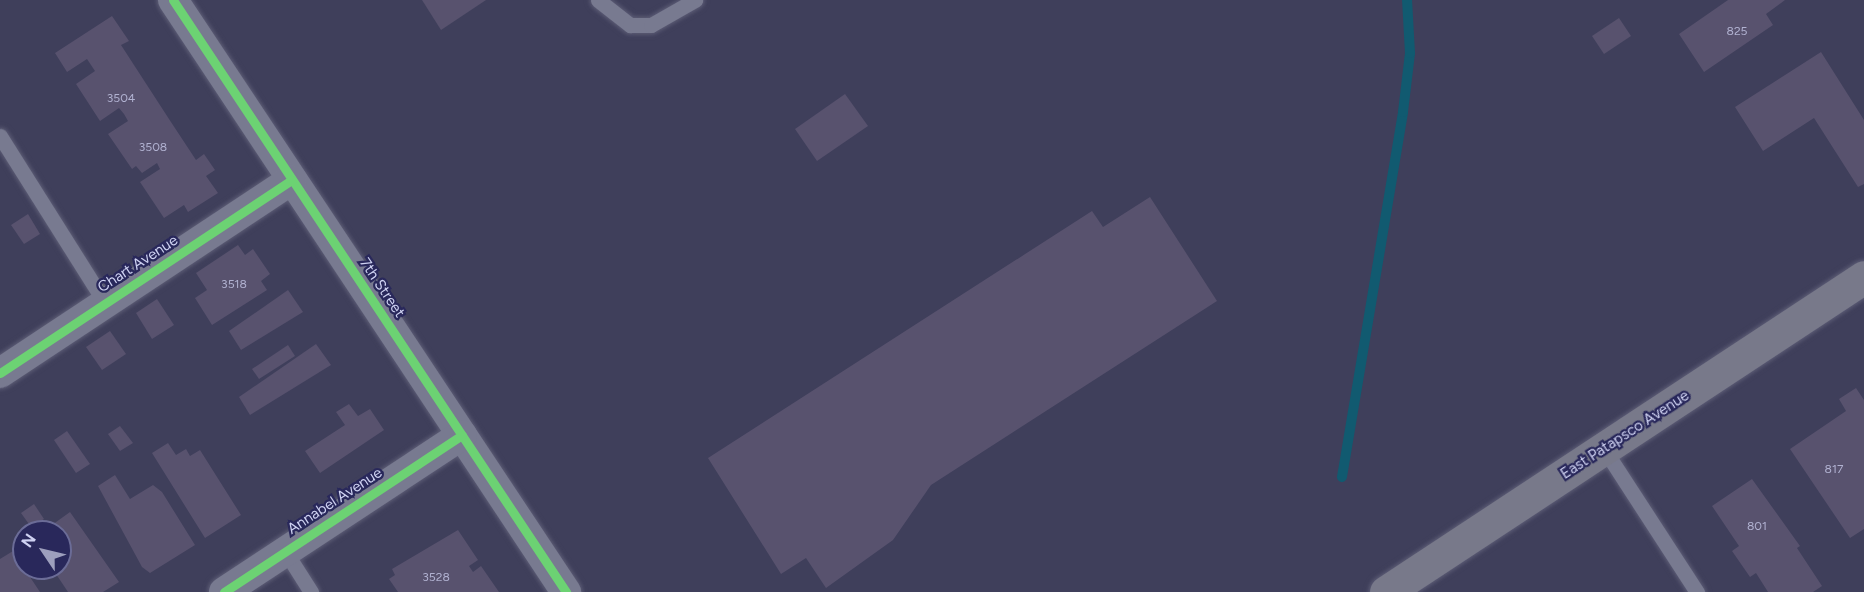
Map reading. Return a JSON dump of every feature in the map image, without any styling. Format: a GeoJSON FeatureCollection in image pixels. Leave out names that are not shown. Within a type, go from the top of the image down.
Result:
{"type":"FeatureCollection","features":[{"type":"Feature","properties":{"kind":"main road","name":"East Patapsco Avenue"},"geometry":{"type":"LineString","coordinates":[[1387,592],[1864,277]]}},
{"type":"Feature","properties":{"kind":"street","name":"7th Street"},"geometry":{"type":"LineString","coordinates":[[173,0],[567,592]]}},
{"type":"Feature","properties":{"kind":"street","name":"Chart Avenue"},"geometry":{"type":"LineString","coordinates":[[0,373],[292,180]]}},
{"type":"Feature","properties":{"kind":"street","name":"Annabel Avenue"},"geometry":{"type":"LineString","coordinates":[[224,592],[462,435]]}},
{"type":"Feature","properties":{"kind":"lane"},"geometry":{"type":"LineString","coordinates":[[598,0],[609,14],[641,26],[651,25],[695,0]]}},
{"type":"Feature","properties":{"kind":"lane"},"geometry":{"type":"LineString","coordinates":[[0,136],[105,304]]}},
{"type":"Feature","properties":{"kind":"lane"},"geometry":{"type":"LineString","coordinates":[[1604,449],[1697,592]]}},
{"type":"Feature","properties":{"kind":"lane"},"geometry":{"type":"LineString","coordinates":[[285,551],[311,592]]}},
{"type":"Feature","properties":{"kind":"building"},"geometry":{"type":"Polygon","coordinates":[[[422,0],[486,0],[441,30],[422,0]]]}},
{"type":"Feature","properties":{"kind":"building"},"geometry":{"type":"Polygon","coordinates":[[[1728,0],[1785,0],[1766,14],[1773,25],[1704,72],[1679,34],[1728,0]]]}},
{"type":"Feature","properties":{"kind":"building"},"geometry":{"type":"Polygon","coordinates":[[[112,16],[129,41],[121,45],[196,160],[204,154],[215,170],[206,176],[218,193],[188,212],[184,205],[164,218],[140,182],[160,169],[157,163],[142,173],[136,166],[132,169],[108,134],[128,121],[124,114],[119,108],[100,121],[76,84],[95,71],[87,59],[67,72],[55,53],[112,16]]]}},
{"type":"Feature","properties":{"kind":"building"},"geometry":{"type":"Polygon","coordinates":[[[1619,18],[1631,36],[1604,54],[1592,36],[1619,18]]]}},
{"type":"Feature","properties":{"kind":"building"},"geometry":{"type":"Polygon","coordinates":[[[1821,52],[1864,120],[1864,184],[1858,187],[1814,118],[1763,151],[1735,107],[1821,52]]]}},
{"type":"Feature","properties":{"kind":"building"},"geometry":{"type":"Polygon","coordinates":[[[845,94],[868,126],[817,161],[795,129],[845,94]]]}},
{"type":"Feature","properties":{"kind":"building"},"geometry":{"type":"Polygon","coordinates":[[[1150,197],[1217,301],[931,485],[893,540],[826,588],[806,558],[781,574],[708,458],[1092,211],[1103,227],[1150,197]]]}},
{"type":"Feature","properties":{"kind":"building"},"geometry":{"type":"Polygon","coordinates":[[[28,214],[40,234],[24,244],[11,225],[28,214]]]}},
{"type":"Feature","properties":{"kind":"building"},"geometry":{"type":"Polygon","coordinates":[[[238,245],[245,255],[253,249],[270,274],[261,281],[267,290],[212,325],[195,298],[207,290],[196,273],[238,245]]]}},
{"type":"Feature","properties":{"kind":"building"},"geometry":{"type":"Polygon","coordinates":[[[288,290],[303,312],[241,350],[229,331],[288,290]]]}},
{"type":"Feature","properties":{"kind":"building"},"geometry":{"type":"Polygon","coordinates":[[[157,299],[174,325],[152,339],[136,313],[157,299]]]}},
{"type":"Feature","properties":{"kind":"building"},"geometry":{"type":"Polygon","coordinates":[[[110,331],[126,354],[102,370],[86,347],[110,331]]]}},
{"type":"Feature","properties":{"kind":"building"},"geometry":{"type":"Polygon","coordinates":[[[316,344],[331,365],[250,415],[239,397],[316,344]]]}},
{"type":"Feature","properties":{"kind":"building"},"geometry":{"type":"Polygon","coordinates":[[[288,345],[295,356],[259,379],[252,369],[288,345]]]}},
{"type":"Feature","properties":{"kind":"building"},"geometry":{"type":"Polygon","coordinates":[[[1856,388],[1864,400],[1864,529],[1850,538],[1790,449],[1846,411],[1839,399],[1856,388]]]}},
{"type":"Feature","properties":{"kind":"building"},"geometry":{"type":"Polygon","coordinates":[[[349,404],[358,416],[370,409],[384,430],[320,473],[305,451],[345,425],[336,412],[349,404]]]}},
{"type":"Feature","properties":{"kind":"building"},"geometry":{"type":"Polygon","coordinates":[[[120,426],[133,443],[120,451],[108,434],[120,426]]]}},
{"type":"Feature","properties":{"kind":"building"},"geometry":{"type":"Polygon","coordinates":[[[67,431],[90,464],[76,473],[54,440],[67,431]]]}},
{"type":"Feature","properties":{"kind":"building"},"geometry":{"type":"Polygon","coordinates":[[[168,443],[176,455],[186,449],[190,456],[200,450],[241,515],[205,538],[152,453],[168,443]]]}},
{"type":"Feature","properties":{"kind":"building"},"geometry":{"type":"Polygon","coordinates":[[[115,475],[130,499],[153,485],[162,492],[195,545],[150,573],[142,567],[98,486],[115,475]]]}},
{"type":"Feature","properties":{"kind":"building"},"geometry":{"type":"Polygon","coordinates":[[[1752,479],[1800,546],[1797,548],[1822,586],[1813,592],[1768,592],[1756,573],[1750,577],[1732,551],[1739,546],[1712,506],[1752,479]]]}},
{"type":"Feature","properties":{"kind":"building"},"geometry":{"type":"Polygon","coordinates":[[[34,504],[44,519],[26,520],[21,513],[34,504]]]}},
{"type":"Feature","properties":{"kind":"building"},"geometry":{"type":"Polygon","coordinates":[[[70,512],[119,582],[103,592],[68,592],[60,580],[72,580],[72,520],[59,520],[70,512]]]}},
{"type":"Feature","properties":{"kind":"building"},"geometry":{"type":"Polygon","coordinates":[[[458,530],[478,560],[469,566],[473,572],[481,566],[499,592],[398,592],[389,579],[395,575],[392,569],[458,530]]]}},
{"type":"Feature","properties":{"kind":"building"},"geometry":{"type":"Polygon","coordinates":[[[12,552],[12,580],[32,580],[40,592],[0,592],[0,559],[12,552]]]}},
{"type":"Feature","properties":{"kind":"waterway"},"geometry":{"type":"LineString","coordinates":[[1342,477],[1403,112],[1410,53],[1407,0]]}},
{"type":"Feature","properties":{"kind":"cycle path"},"geometry":{"type":"LineString","coordinates":[[173,0],[566,592]]}},
{"type":"Feature","properties":{"kind":"cycle path"},"geometry":{"type":"LineString","coordinates":[[0,373],[292,180]]}},
{"type":"Feature","properties":{"kind":"cycle path"},"geometry":{"type":"LineString","coordinates":[[224,592],[462,435]]}}]}
